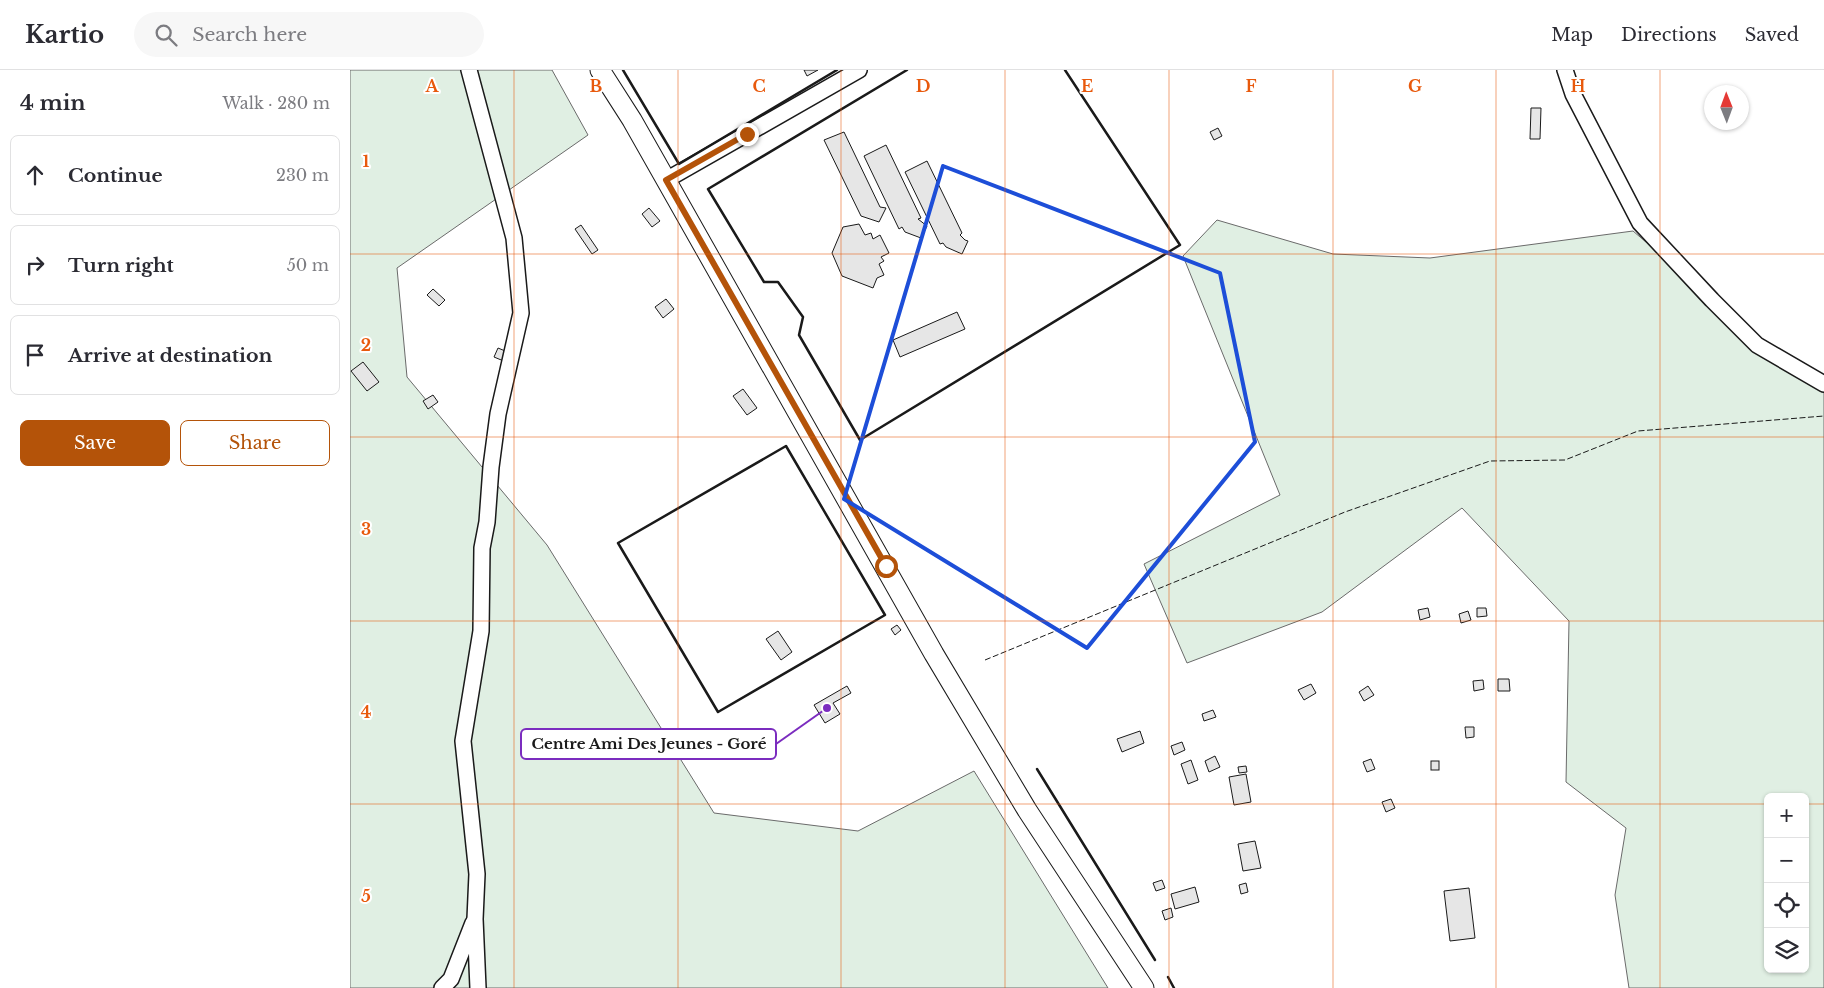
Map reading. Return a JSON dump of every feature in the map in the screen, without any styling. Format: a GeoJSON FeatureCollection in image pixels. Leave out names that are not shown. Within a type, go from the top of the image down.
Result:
{"type":"FeatureCollection","features":[{"type":"Feature","properties":{"kind":"main road"},"geometry":{"type":"LineString","coordinates":[[600,70],[632,120],[934,654],[1028,810],[1144,988]]}},
{"type":"Feature","properties":{"kind":"street"},"geometry":{"type":"LineString","coordinates":[[469,70],[514,238],[521,313],[498,414],[491,467],[487,522],[482,548],[481,631],[463,741],[477,874],[475,919],[478,988]]}},
{"type":"Feature","properties":{"kind":"street"},"geometry":{"type":"LineString","coordinates":[[666,180],[859,70]]}},
{"type":"Feature","properties":{"kind":"street"},"geometry":{"type":"LineString","coordinates":[[1565,70],[1573,94],[1640,223],[1757,345],[1824,384]]}},
{"type":"Feature","properties":{"kind":"street"},"geometry":{"type":"LineString","coordinates":[[442,988],[451,979],[475,919]]}},
{"type":"Feature","properties":{"kind":"highlighted area"},"geometry":{"type":"Polygon","coordinates":[[[943,166],[1220,273],[1255,442],[1087,648],[844,499],[943,166]]]}},
{"type":"Feature","properties":{"kind":"green space"},"geometry":{"type":"Polygon","coordinates":[[[350,70],[552,70],[588,135],[397,268],[407,377],[547,545],[714,813],[858,831],[974,771],[1108,988],[350,988],[350,70]]]}},
{"type":"Feature","properties":{"kind":"green space"},"geometry":{"type":"Polygon","coordinates":[[[1217,220],[1333,254],[1430,258],[1633,231],[1824,393],[1824,988],[1629,988],[1615,895],[1626,828],[1566,782],[1569,621],[1462,508],[1322,612],[1187,663],[1144,564],[1280,495],[1183,256],[1217,220]]]}},
{"type":"Feature","properties":{"kind":"building"},"geometry":{"type":"Polygon","coordinates":[[[804,70],[818,70],[807,76],[804,70]]]}},
{"type":"Feature","properties":{"kind":"building"},"geometry":{"type":"Polygon","coordinates":[[[1531,108],[1541,108],[1540,139],[1530,139],[1531,108]]]}},
{"type":"Feature","properties":{"kind":"building"},"geometry":{"type":"Polygon","coordinates":[[[1218,128],[1222,136],[1214,140],[1210,132],[1218,128]]]}},
{"type":"Feature","properties":{"kind":"building"},"geometry":{"type":"Polygon","coordinates":[[[844,132],[880,207],[886,208],[879,222],[861,216],[824,140],[844,132]]]}},
{"type":"Feature","properties":{"kind":"building"},"geometry":{"type":"Polygon","coordinates":[[[886,145],[921,218],[918,219],[927,226],[921,238],[905,232],[902,227],[899,229],[864,156],[886,145]]]}},
{"type":"Feature","properties":{"kind":"building"},"geometry":{"type":"Polygon","coordinates":[[[927,161],[962,233],[960,235],[968,241],[962,254],[946,247],[943,243],[940,244],[905,172],[927,161]]]}},
{"type":"Feature","properties":{"kind":"building"},"geometry":{"type":"Polygon","coordinates":[[[649,208],[660,221],[652,227],[642,214],[649,208]]]}},
{"type":"Feature","properties":{"kind":"building"},"geometry":{"type":"Polygon","coordinates":[[[859,224],[865,235],[871,233],[873,239],[880,235],[889,253],[881,257],[884,261],[879,264],[884,275],[877,278],[873,288],[842,276],[832,253],[843,227],[859,224]]]}},
{"type":"Feature","properties":{"kind":"building"},"geometry":{"type":"Polygon","coordinates":[[[581,225],[598,250],[592,254],[575,229],[581,225]]]}},
{"type":"Feature","properties":{"kind":"building"},"geometry":{"type":"Polygon","coordinates":[[[433,289],[445,300],[439,306],[427,295],[433,289]]]}},
{"type":"Feature","properties":{"kind":"building"},"geometry":{"type":"Polygon","coordinates":[[[666,299],[674,309],[663,318],[655,307],[666,299]]]}},
{"type":"Feature","properties":{"kind":"building"},"geometry":{"type":"Polygon","coordinates":[[[957,312],[965,329],[900,357],[893,340],[957,312]]]}},
{"type":"Feature","properties":{"kind":"building"},"geometry":{"type":"Polygon","coordinates":[[[498,348],[510,353],[506,362],[494,357],[498,348]]]}},
{"type":"Feature","properties":{"kind":"building"},"geometry":{"type":"Polygon","coordinates":[[[363,362],[379,382],[367,391],[351,371],[363,362]]]}},
{"type":"Feature","properties":{"kind":"building"},"geometry":{"type":"Polygon","coordinates":[[[743,389],[757,408],[747,415],[733,396],[743,389]]]}},
{"type":"Feature","properties":{"kind":"building"},"geometry":{"type":"Polygon","coordinates":[[[433,395],[438,402],[428,409],[423,401],[433,395]]]}},
{"type":"Feature","properties":{"kind":"building"},"geometry":{"type":"Polygon","coordinates":[[[1428,608],[1430,617],[1420,620],[1418,610],[1428,608]]]}},
{"type":"Feature","properties":{"kind":"building"},"geometry":{"type":"Polygon","coordinates":[[[1477,608],[1486,608],[1487,616],[1477,617],[1477,608]]]}},
{"type":"Feature","properties":{"kind":"building"},"geometry":{"type":"Polygon","coordinates":[[[1468,611],[1471,620],[1461,623],[1459,614],[1468,611]]]}},
{"type":"Feature","properties":{"kind":"building"},"geometry":{"type":"Polygon","coordinates":[[[897,625],[901,630],[895,635],[891,629],[897,625]]]}},
{"type":"Feature","properties":{"kind":"building"},"geometry":{"type":"Polygon","coordinates":[[[778,631],[792,652],[781,660],[766,639],[778,631]]]}},
{"type":"Feature","properties":{"kind":"building"},"geometry":{"type":"Polygon","coordinates":[[[1498,679],[1509,679],[1510,691],[1498,691],[1498,679]]]}},
{"type":"Feature","properties":{"kind":"building"},"geometry":{"type":"Polygon","coordinates":[[[1483,680],[1484,689],[1474,691],[1473,681],[1483,680]]]}},
{"type":"Feature","properties":{"kind":"building"},"geometry":{"type":"Polygon","coordinates":[[[1311,684],[1316,693],[1304,700],[1298,690],[1311,684]]]}},
{"type":"Feature","properties":{"kind":"building"},"geometry":{"type":"Polygon","coordinates":[[[847,686],[851,693],[833,703],[840,714],[825,723],[814,705],[847,686]]]}},
{"type":"Feature","properties":{"kind":"building"},"geometry":{"type":"Polygon","coordinates":[[[1368,686],[1374,695],[1364,701],[1359,692],[1368,686]]]}},
{"type":"Feature","properties":{"kind":"building"},"geometry":{"type":"Polygon","coordinates":[[[1213,710],[1216,717],[1204,721],[1202,714],[1213,710]]]}},
{"type":"Feature","properties":{"kind":"building"},"geometry":{"type":"Polygon","coordinates":[[[1465,727],[1474,727],[1474,737],[1466,738],[1465,727]]]}},
{"type":"Feature","properties":{"kind":"building"},"geometry":{"type":"Polygon","coordinates":[[[1140,731],[1144,743],[1122,752],[1117,739],[1140,731]]]}},
{"type":"Feature","properties":{"kind":"building"},"geometry":{"type":"Polygon","coordinates":[[[1182,742],[1185,750],[1174,755],[1171,746],[1182,742]]]}},
{"type":"Feature","properties":{"kind":"building"},"geometry":{"type":"Polygon","coordinates":[[[1215,756],[1220,767],[1209,772],[1205,761],[1215,756]]]}},
{"type":"Feature","properties":{"kind":"building"},"geometry":{"type":"Polygon","coordinates":[[[1371,759],[1375,769],[1367,772],[1363,762],[1371,759]]]}},
{"type":"Feature","properties":{"kind":"building"},"geometry":{"type":"Polygon","coordinates":[[[1191,760],[1198,780],[1188,784],[1181,764],[1191,760]]]}},
{"type":"Feature","properties":{"kind":"building"},"geometry":{"type":"Polygon","coordinates":[[[1431,761],[1439,761],[1439,770],[1431,770],[1431,761]]]}},
{"type":"Feature","properties":{"kind":"building"},"geometry":{"type":"Polygon","coordinates":[[[1246,766],[1247,772],[1239,773],[1238,767],[1246,766]]]}},
{"type":"Feature","properties":{"kind":"building"},"geometry":{"type":"Polygon","coordinates":[[[1246,774],[1251,802],[1234,805],[1229,777],[1246,774]]]}},
{"type":"Feature","properties":{"kind":"building"},"geometry":{"type":"Polygon","coordinates":[[[1391,799],[1395,808],[1386,812],[1382,802],[1391,799]]]}},
{"type":"Feature","properties":{"kind":"building"},"geometry":{"type":"Polygon","coordinates":[[[1255,841],[1261,868],[1243,871],[1238,844],[1255,841]]]}},
{"type":"Feature","properties":{"kind":"building"},"geometry":{"type":"Polygon","coordinates":[[[1162,880],[1165,888],[1156,891],[1153,883],[1162,880]]]}},
{"type":"Feature","properties":{"kind":"building"},"geometry":{"type":"Polygon","coordinates":[[[1246,883],[1248,892],[1241,894],[1239,885],[1246,883]]]}},
{"type":"Feature","properties":{"kind":"building"},"geometry":{"type":"Polygon","coordinates":[[[1195,887],[1199,902],[1175,909],[1171,894],[1195,887]]]}},
{"type":"Feature","properties":{"kind":"building"},"geometry":{"type":"Polygon","coordinates":[[[1469,888],[1475,938],[1450,941],[1444,891],[1469,888]]]}},
{"type":"Feature","properties":{"kind":"building"},"geometry":{"type":"Polygon","coordinates":[[[1171,908],[1173,917],[1165,920],[1162,911],[1171,908]]]}},
{"type":"Feature","properties":{"kind":"fence"},"geometry":{"type":"LineString","coordinates":[[985,660],[1345,512],[1490,461],[1565,460],[1638,431],[1824,416]]}},
{"type":"Feature","properties":{"kind":"wall"},"geometry":{"type":"LineString","coordinates":[[623,70],[679,164],[837,70]]}},
{"type":"Feature","properties":{"kind":"wall"},"geometry":{"type":"LineString","coordinates":[[907,70],[708,189],[764,282],[778,282],[803,317],[799,335],[860,440],[1180,245],[1065,70]]}},
{"type":"Feature","properties":{"kind":"wall"},"geometry":{"type":"LineString","coordinates":[[786,446],[885,615],[718,712],[618,543],[786,446]]}},
{"type":"Feature","properties":{"kind":"wall"},"geometry":{"type":"LineString","coordinates":[[1037,769],[1155,960]]}},
{"type":"Feature","properties":{"kind":"wall"},"geometry":{"type":"LineString","coordinates":[[1168,977],[1174,988]]}},
{"type":"Feature","properties":{"kind":"place","name":"Centre Ami Des Jeunes - Goré"},"geometry":{"type":"Point","coordinates":[827,708]}},
{"type":"Feature","properties":{"kind":"route"},"geometry":{"type":"LineString","coordinates":[[747,134],[666,180],[886,566]]}}]}
